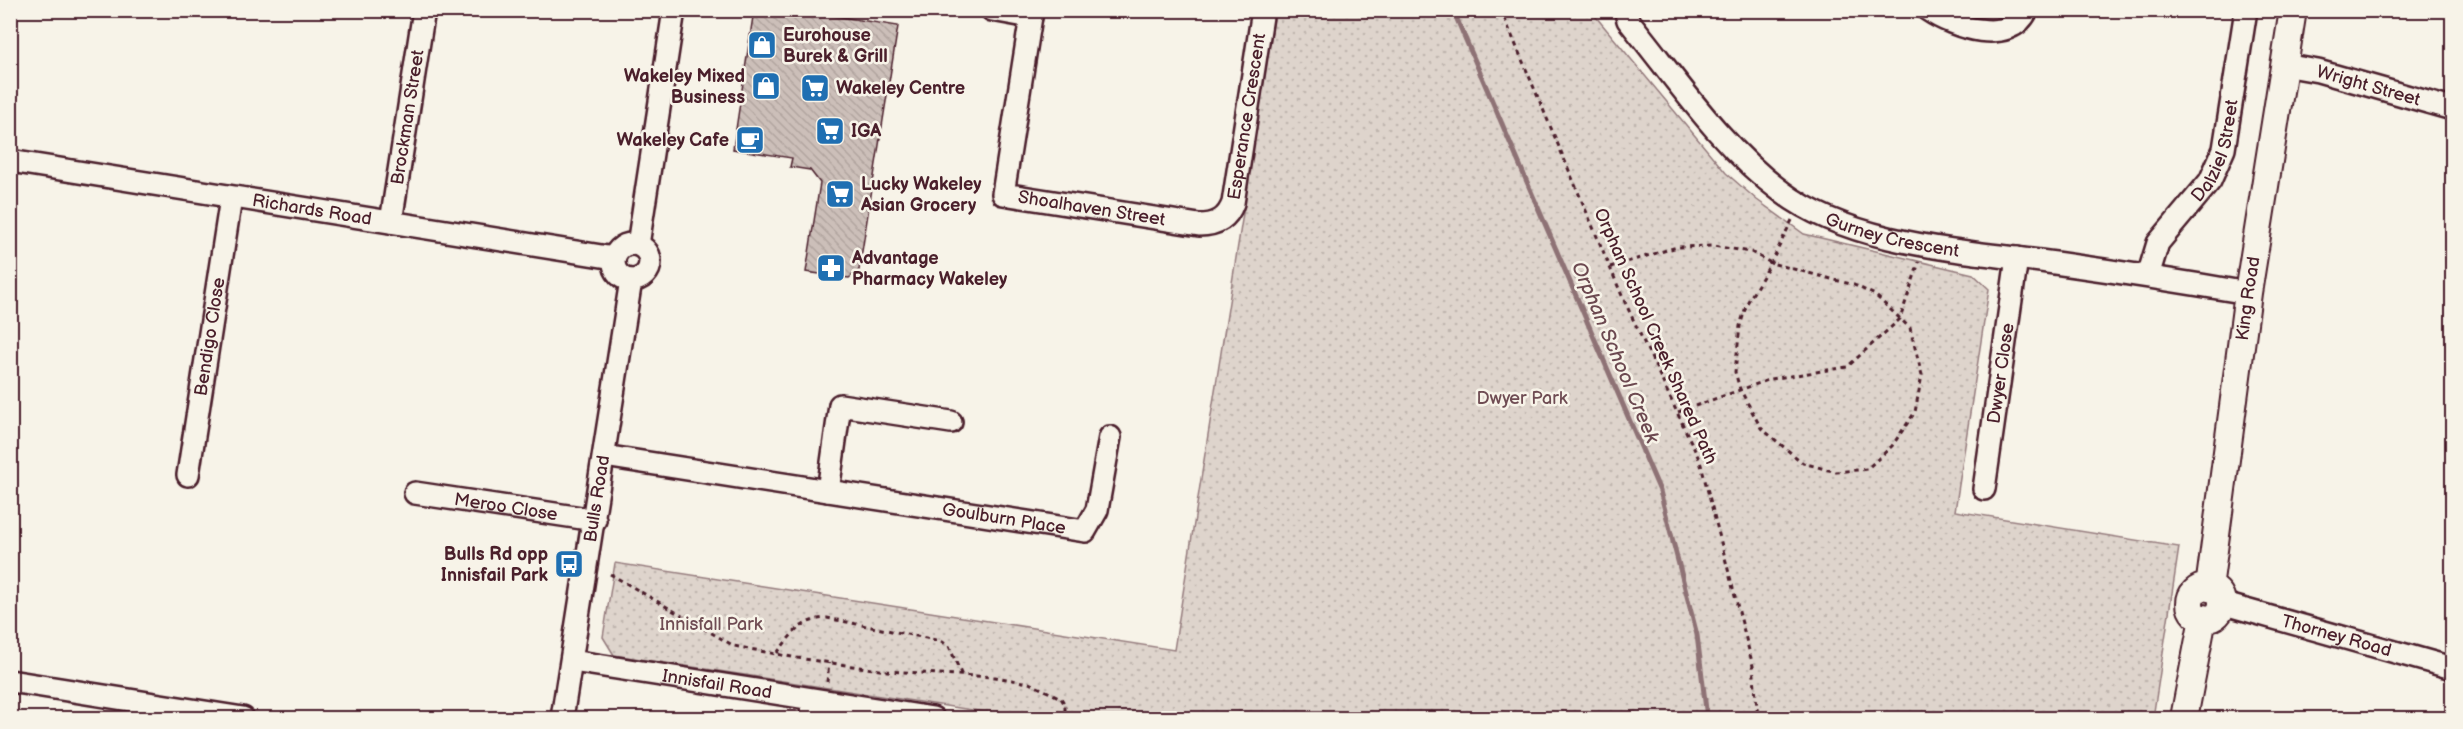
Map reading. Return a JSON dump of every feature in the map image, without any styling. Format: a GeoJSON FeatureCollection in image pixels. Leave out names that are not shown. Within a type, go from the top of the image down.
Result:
{"type":"FeatureCollection","features":[{"type":"Feature","properties":{"kind":"main road","name":"King Road"},"geometry":{"type":"LineString","coordinates":[[2184,718],[2211,603],[2248,293],[2293,10]]}},
{"type":"Feature","properties":{"kind":"street","name":"Brockman Street"},"geometry":{"type":"LineString","coordinates":[[391,222],[424,10]]}},
{"type":"Feature","properties":{"kind":"street"},"geometry":{"type":"LineString","coordinates":[[638,245],[674,10]]}},
{"type":"Feature","properties":{"kind":"street"},"geometry":{"type":"LineString","coordinates":[[992,10],[1031,14]]}},
{"type":"Feature","properties":{"kind":"street","name":"Esperance Crescent"},"geometry":{"type":"LineString","coordinates":[[1221,220],[1233,203],[1263,10]]}},
{"type":"Feature","properties":{"kind":"street","name":"Gurney Crescent"},"geometry":{"type":"LineString","coordinates":[[1625,10],[1628,20],[1734,148],[1763,177],[1800,204],[1864,231],[1922,244],[2148,276],[2248,293]]}},
{"type":"Feature","properties":{"kind":"street"},"geometry":{"type":"LineString","coordinates":[[1928,10],[1940,18],[1969,28],[1998,32],[2014,27],[2026,10]]}},
{"type":"Feature","properties":{"kind":"street","name":"Dalziel Street"},"geometry":{"type":"LineString","coordinates":[[2148,276],[2158,243],[2210,181],[2224,149],[2246,10]]}},
{"type":"Feature","properties":{"kind":"street","name":"Shoalhaven Street"},"geometry":{"type":"LineString","coordinates":[[1031,14],[1003,194],[1199,225],[1221,220]]}},
{"type":"Feature","properties":{"kind":"street","name":"Wright Street"},"geometry":{"type":"LineString","coordinates":[[2284,65],[2318,71],[2452,109]]}},
{"type":"Feature","properties":{"kind":"street","name":"Richards Road"},"geometry":{"type":"LineString","coordinates":[[10,161],[614,258]]}},
{"type":"Feature","properties":{"kind":"street","name":"Bendigo Close"},"geometry":{"type":"LineString","coordinates":[[188,476],[231,198]]}},
{"type":"Feature","properties":{"kind":"street"},"geometry":{"type":"LineString","coordinates":[[638,245],[649,257],[649,268],[642,277],[632,280],[617,273],[614,258],[620,248],[638,245]]}},
{"type":"Feature","properties":{"kind":"street","name":"Dwyer Close"},"geometry":{"type":"LineString","coordinates":[[1984,489],[2017,258]]}},
{"type":"Feature","properties":{"kind":"street","name":"Bulls Road"},"geometry":{"type":"LineString","coordinates":[[562,718],[632,280]]}},
{"type":"Feature","properties":{"kind":"street"},"geometry":{"type":"LineString","coordinates":[[828,491],[840,405],[951,422]]}},
{"type":"Feature","properties":{"kind":"street","name":"Goulburn Place"},"geometry":{"type":"LineString","coordinates":[[604,456],[1085,531],[1097,510],[1110,437]]}},
{"type":"Feature","properties":{"kind":"street","name":"Meroo Close"},"geometry":{"type":"LineString","coordinates":[[415,493],[595,520]]}},
{"type":"Feature","properties":{"kind":"street","name":"Thorney Road"},"geometry":{"type":"LineString","coordinates":[[2211,603],[2452,668]]}},
{"type":"Feature","properties":{"kind":"street","name":"Innisfail Road"},"geometry":{"type":"LineString","coordinates":[[572,661],[812,709],[933,718]]}},
{"type":"Feature","properties":{"kind":"street"},"geometry":{"type":"LineString","coordinates":[[10,681],[243,718]]}},
{"type":"Feature","properties":{"kind":"path","name":"Orphan School Creek Shared Path"},"geometry":{"type":"LineString","coordinates":[[1501,10],[1610,267],[1700,461],[1753,666],[1758,718]]}},
{"type":"Feature","properties":{"kind":"path"},"geometry":{"type":"LineString","coordinates":[[1610,267],[1677,247],[1713,246],[1751,252],[1771,263],[1862,288],[1875,295],[1910,328],[1922,375],[1915,412],[1892,446],[1868,469],[1836,472],[1803,463],[1761,428],[1740,389],[1735,372],[1740,326],[1747,303],[1771,263],[1800,204]]}},
{"type":"Feature","properties":{"kind":"path"},"geometry":{"type":"LineString","coordinates":[[1678,412],[1771,379],[1847,366],[1900,318],[1916,277],[1922,244]]}},
{"type":"Feature","properties":{"kind":"path"},"geometry":{"type":"LineString","coordinates":[[610,574],[734,646],[887,671],[995,677],[1041,687],[1061,698],[1065,705],[1065,718]]}},
{"type":"Feature","properties":{"kind":"path"},"geometry":{"type":"LineString","coordinates":[[776,654],[792,634],[809,619],[827,618],[941,641],[949,646],[962,676]]}},
{"type":"Feature","properties":{"kind":"green space","name":"Dwyer Park"},"geometry":{"type":"Polygon","coordinates":[[[1275,11],[1591,11],[1726,173],[1757,200],[1804,234],[1973,274],[1989,289],[1955,511],[2179,547],[2153,718],[1024,718],[614,655],[603,637],[615,563],[1174,650],[1275,11]]]}},
{"type":"Feature","properties":{"kind":"building","name":"Wakeley Centre"},"geometry":{"type":"Polygon","coordinates":[[[754,10],[798,10],[898,26],[859,270],[849,278],[806,272],[820,183],[810,170],[790,167],[792,158],[733,149],[754,10]]]}},
{"type":"Feature","properties":{"kind":"waterway","name":"Orphan School Creek"},"geometry":{"type":"LineString","coordinates":[[1453,10],[1660,491],[1697,635],[1707,718]]}},
{"type":"Feature","properties":{"kind":"place","name":"Eurohouse Burek & Grill"},"geometry":{"type":"Point","coordinates":[762,45]}},
{"type":"Feature","properties":{"kind":"place","name":"Wakeley Mixed Business"},"geometry":{"type":"Point","coordinates":[766,86]}},
{"type":"Feature","properties":{"kind":"place","name":"Wakeley Centre"},"geometry":{"type":"Point","coordinates":[815,88]}},
{"type":"Feature","properties":{"kind":"place","name":"IGA"},"geometry":{"type":"Point","coordinates":[830,131]}},
{"type":"Feature","properties":{"kind":"place","name":"Wakeley Cafe"},"geometry":{"type":"Point","coordinates":[750,140]}},
{"type":"Feature","properties":{"kind":"place","name":"Lucky Wakeley Asian Grocery"},"geometry":{"type":"Point","coordinates":[840,194]}},
{"type":"Feature","properties":{"kind":"place","name":"Advantage Pharmacy Wakeley"},"geometry":{"type":"Point","coordinates":[831,268]}},
{"type":"Feature","properties":{"kind":"place","name":"Bulls Rd opp Innisfail Park"},"geometry":{"type":"Point","coordinates":[569,564]}},
{"type":"Feature","properties":{"kind":"park label","name":"Innisfall Park"},"geometry":{"type":"Point","coordinates":[711,624]}}]}
